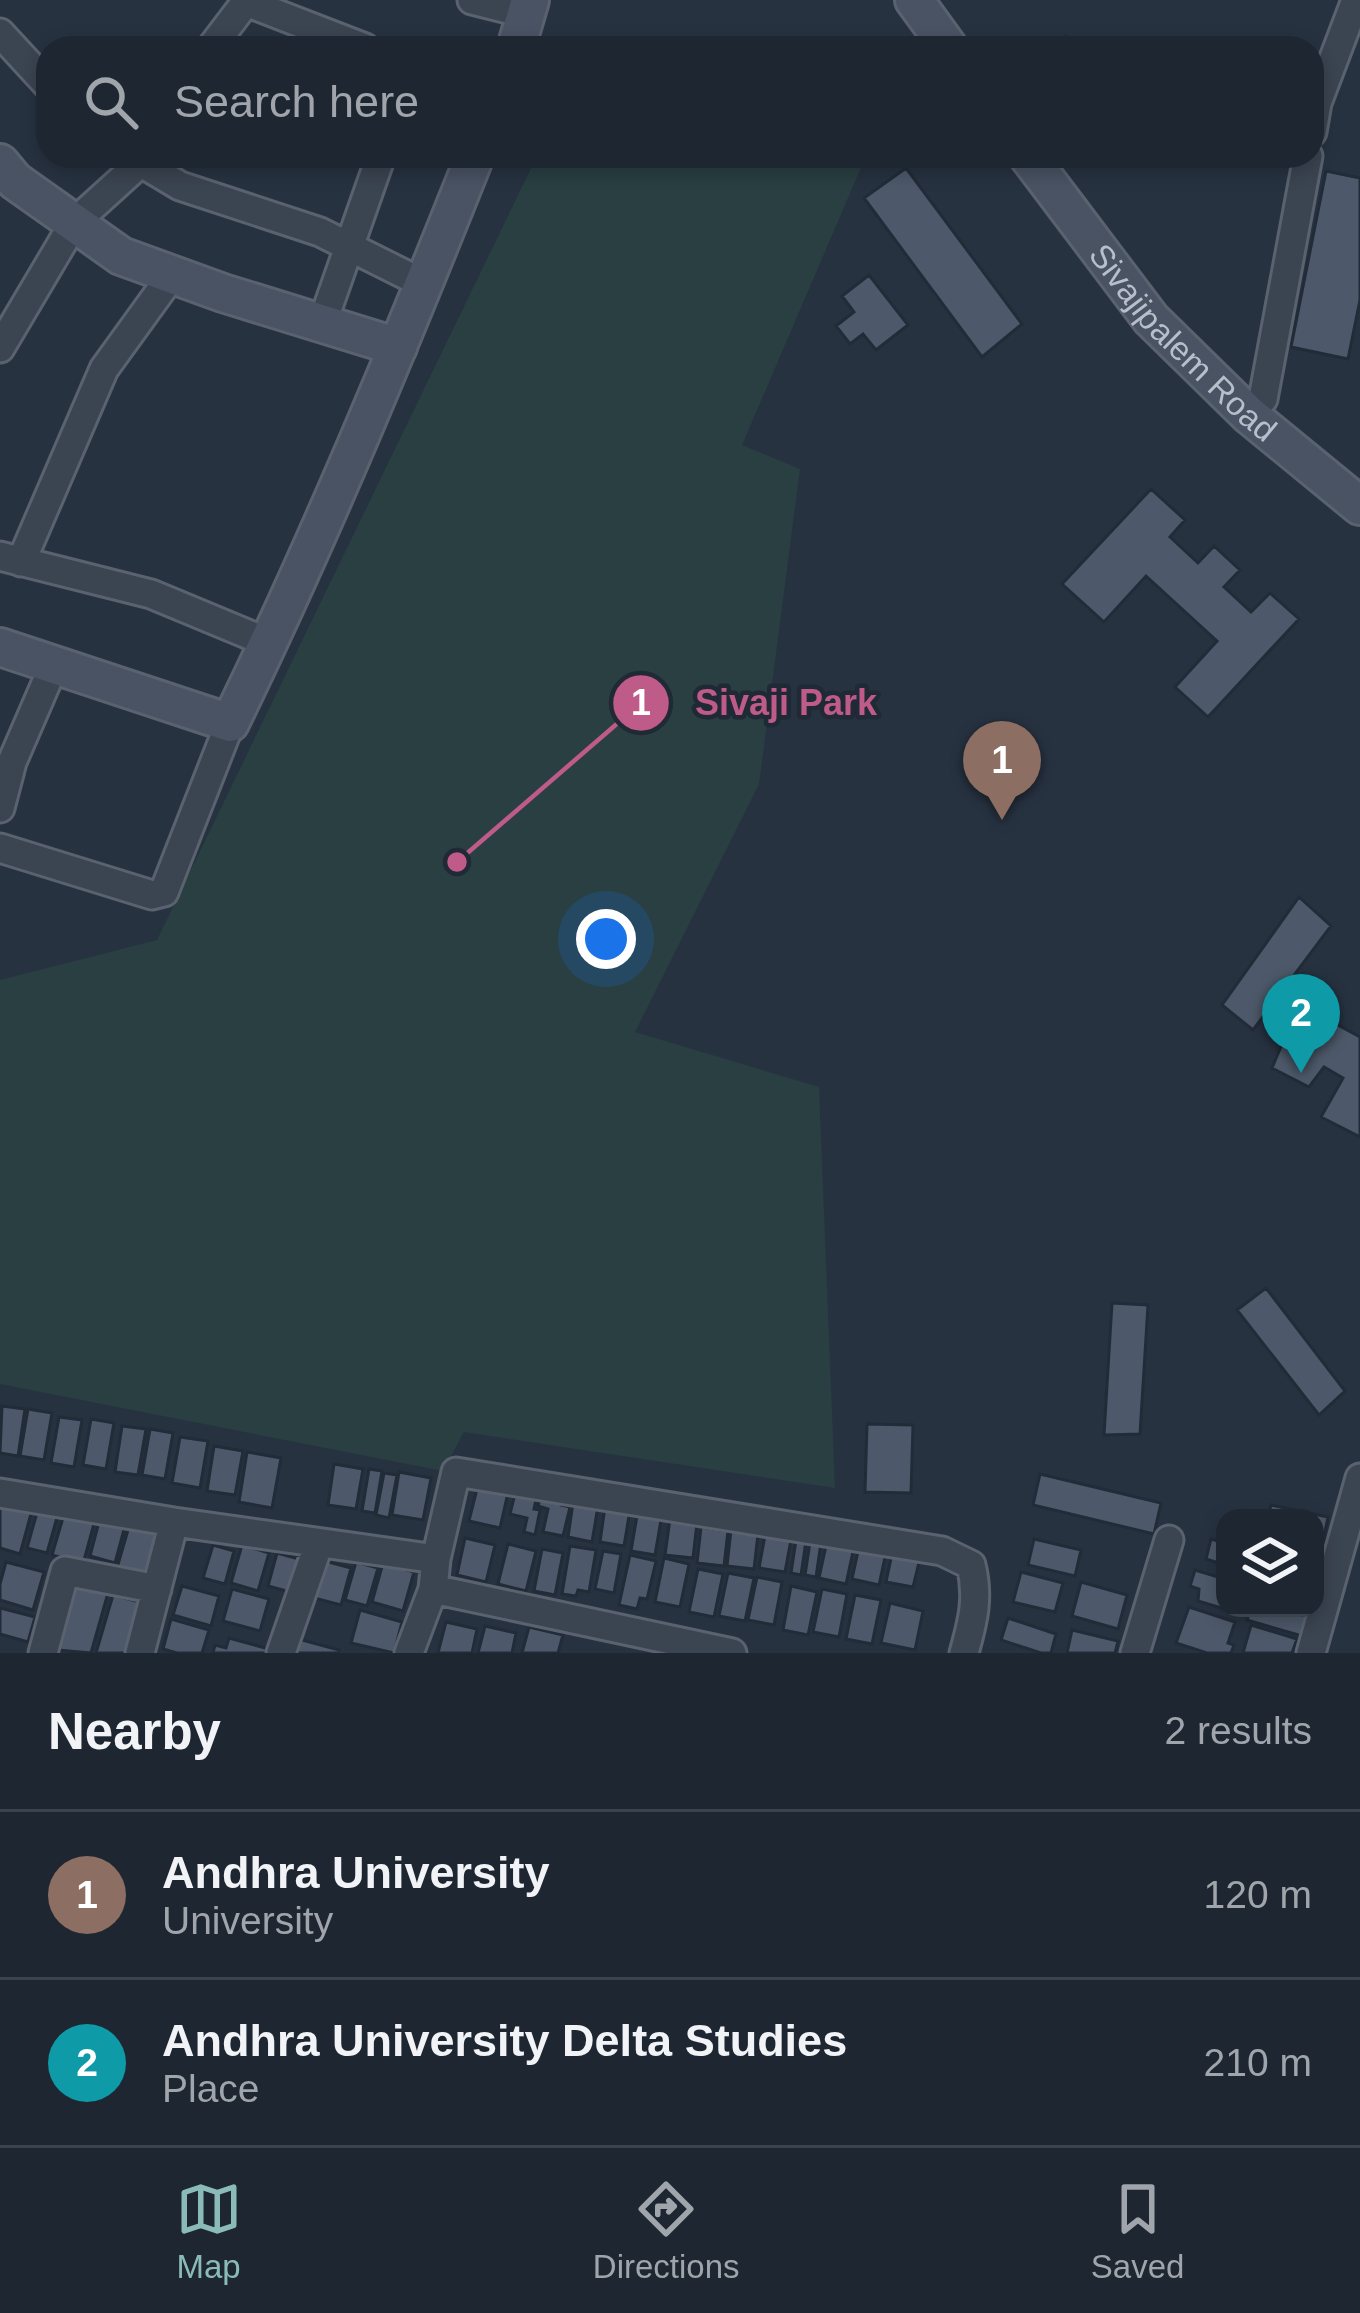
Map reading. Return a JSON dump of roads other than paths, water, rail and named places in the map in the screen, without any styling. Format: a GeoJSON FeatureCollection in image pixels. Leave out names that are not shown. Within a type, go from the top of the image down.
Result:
{"type":"FeatureCollection","features":[{"type":"Feature","properties":{"kind":"street"},"geometry":{"type":"LineString","coordinates":[[472,0],[524,21]]}},
{"type":"Feature","properties":{"kind":"street"},"geometry":{"type":"LineString","coordinates":[[1324,85],[1356,0]]}},
{"type":"Feature","properties":{"kind":"street"},"geometry":{"type":"LineString","coordinates":[[220,36],[246,2],[334,36]]}},
{"type":"Feature","properties":{"kind":"street"},"geometry":{"type":"LineString","coordinates":[[927,3],[943,36]]}},
{"type":"Feature","properties":{"kind":"street"},"geometry":{"type":"LineString","coordinates":[[927,3],[961,36]]}},
{"type":"Feature","properties":{"kind":"street"},"geometry":{"type":"LineString","coordinates":[[0,33],[36,72]]}},
{"type":"Feature","properties":{"kind":"street"},"geometry":{"type":"LineString","coordinates":[[0,164],[15,182],[121,256],[398,347]]}},
{"type":"Feature","properties":{"kind":"street"},"geometry":{"type":"LineString","coordinates":[[0,348],[74,223],[127,168]]}},
{"type":"Feature","properties":{"kind":"street"},"geometry":{"type":"LineString","coordinates":[[149,168],[180,186],[320,232],[424,284]]}},
{"type":"Feature","properties":{"kind":"street"},"geometry":{"type":"LineString","coordinates":[[322,324],[378,168]]}},
{"type":"Feature","properties":{"kind":"street"},"geometry":{"type":"LineString","coordinates":[[0,848],[152,895],[164,892],[230,723],[398,347],[470,168]]}},
{"type":"Feature","properties":{"kind":"street","name":"Sivajipalem Road"},"geometry":{"type":"LineString","coordinates":[[1037,168],[1151,319],[1249,415],[1360,506]]}},
{"type":"Feature","properties":{"kind":"street","name":"Sivajipalem Road"},"geometry":{"type":"LineString","coordinates":[[1060,168],[1164,302],[1263,399],[1360,479]]}},
{"type":"Feature","properties":{"kind":"street"},"geometry":{"type":"LineString","coordinates":[[1263,399],[1305,168]]}},
{"type":"Feature","properties":{"kind":"street"},"geometry":{"type":"LineString","coordinates":[[172,274],[104,369],[11,559],[151,594],[269,643]]}},
{"type":"Feature","properties":{"kind":"street"},"geometry":{"type":"LineString","coordinates":[[0,647],[230,723]]}},
{"type":"Feature","properties":{"kind":"street"},"geometry":{"type":"LineString","coordinates":[[0,808],[12,762],[55,665]]}},
{"type":"Feature","properties":{"kind":"street"},"geometry":{"type":"LineString","coordinates":[[409,1653],[433,1589],[456,1472],[942,1551],[971,1565],[976,1586],[976,1609],[964,1653]]}},
{"type":"Feature","properties":{"kind":"street"},"geometry":{"type":"LineString","coordinates":[[1311,1653],[1360,1478]]}},
{"type":"Feature","properties":{"kind":"street"},"geometry":{"type":"LineString","coordinates":[[0,1493],[436,1559]]}},
{"type":"Feature","properties":{"kind":"street"},"geometry":{"type":"LineString","coordinates":[[140,1653],[174,1522]]}},
{"type":"Feature","properties":{"kind":"street"},"geometry":{"type":"LineString","coordinates":[[1135,1653],[1168,1540]]}},
{"type":"Feature","properties":{"kind":"street"},"geometry":{"type":"LineString","coordinates":[[281,1653],[319,1543]]}},
{"type":"Feature","properties":{"kind":"street"},"geometry":{"type":"LineString","coordinates":[[43,1653],[64,1571],[157,1589]]}},
{"type":"Feature","properties":{"kind":"street"},"geometry":{"type":"LineString","coordinates":[[433,1589],[732,1653]]}},
{"type":"Feature","properties":{"kind":"place","name":"Andhra University"},"geometry":{"type":"Point","coordinates":[1002,820]}},
{"type":"Feature","properties":{"kind":"place","name":"Sivaji Park"},"geometry":{"type":"Point","coordinates":[457,862]}},
{"type":"Feature","properties":{"kind":"place","name":"Andhra University Delta Studies"},"geometry":{"type":"Point","coordinates":[1301,1073]}}]}
